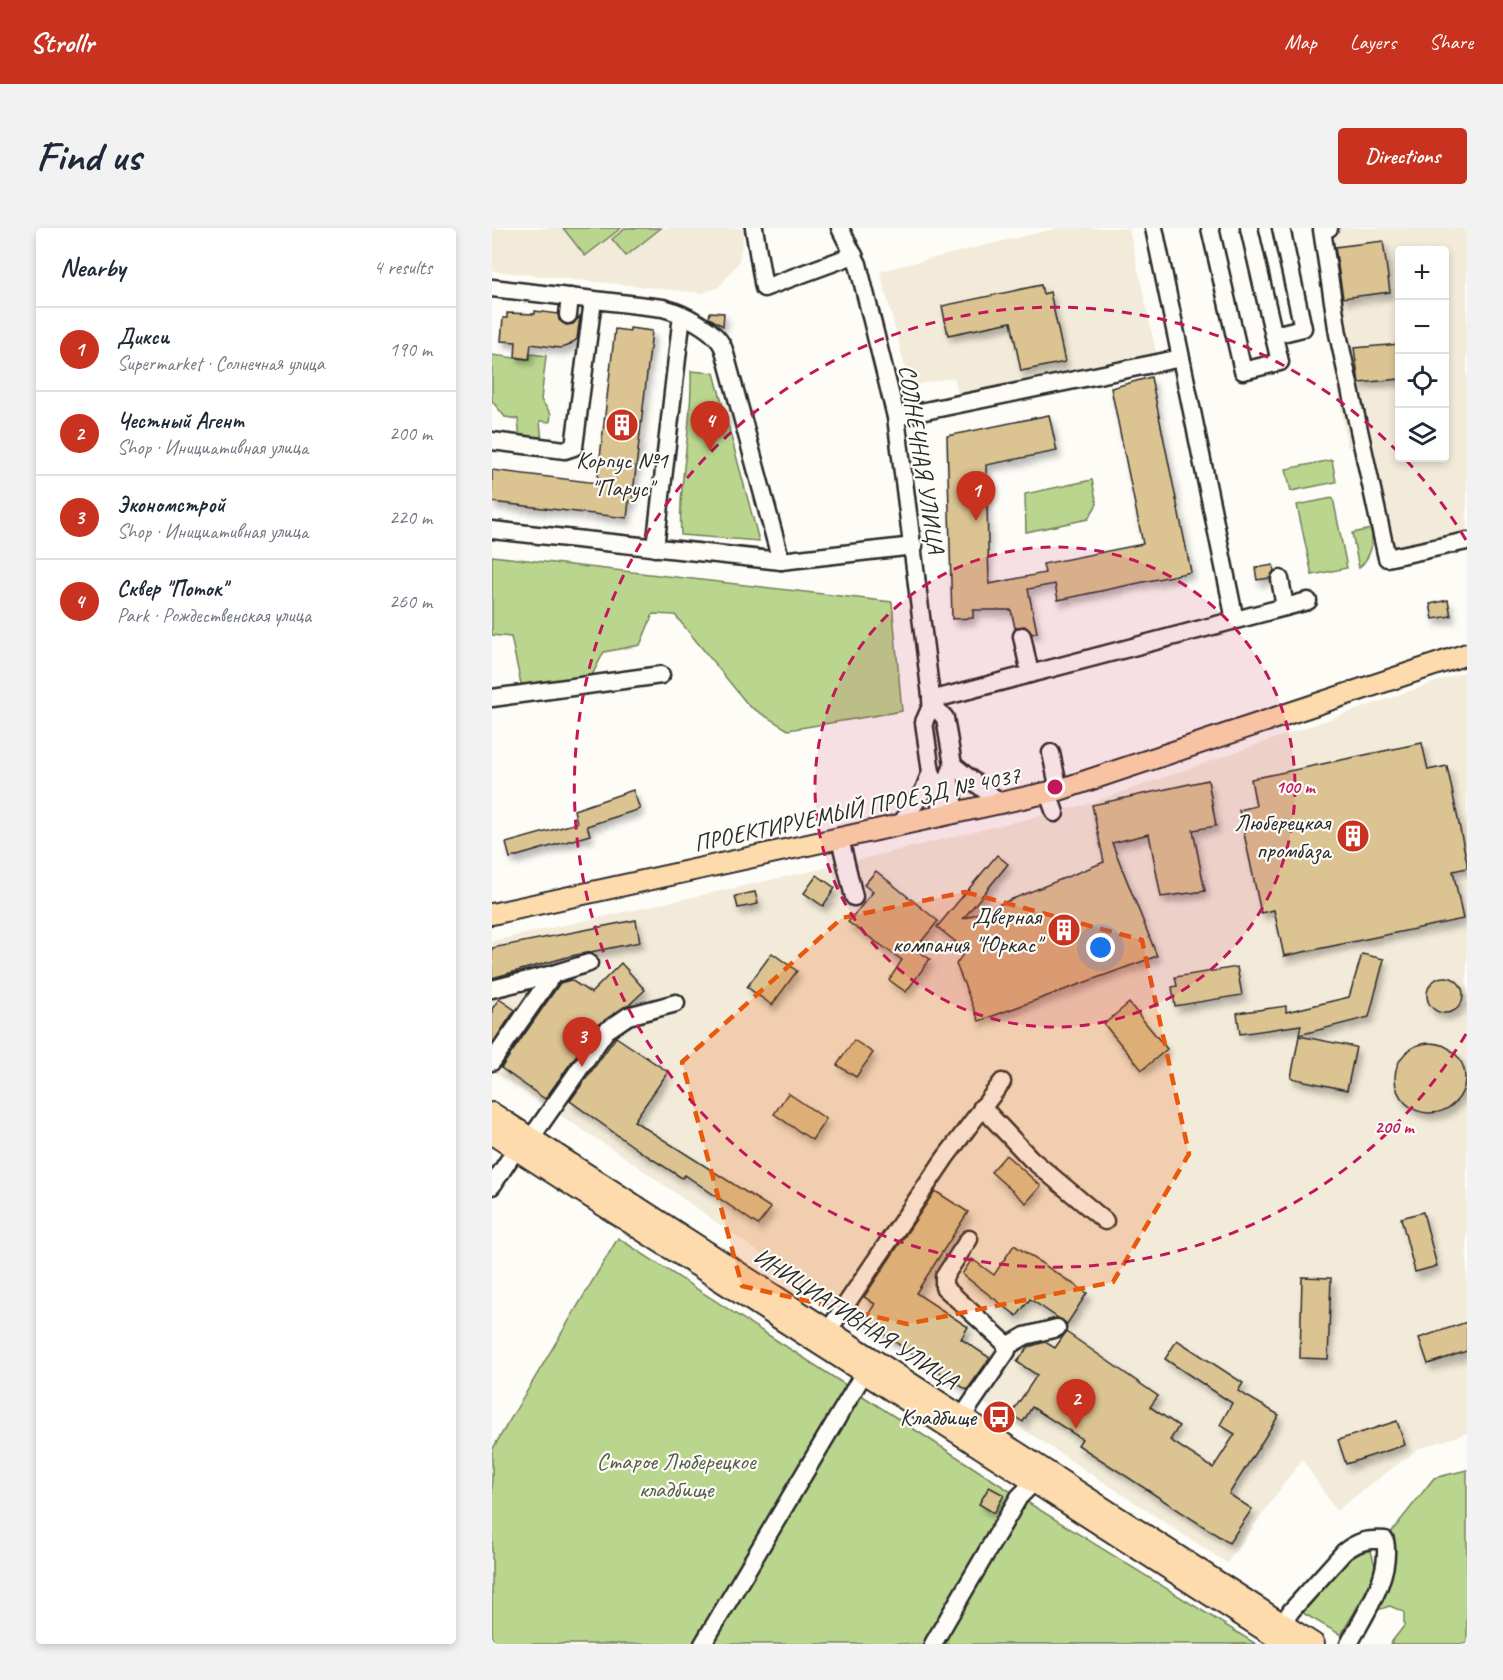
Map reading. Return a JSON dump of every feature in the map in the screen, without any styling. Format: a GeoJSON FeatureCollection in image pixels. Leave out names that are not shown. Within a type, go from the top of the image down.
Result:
{"type":"FeatureCollection","features":[{"type":"Feature","properties":{"kind":"main road","name":"ПРОЕКТИРУЕМЫЙ ПРОЕЗД № 4037"},"geometry":{"type":"LineString","coordinates":[[492,914],[1053,792],[1467,654]]}},
{"type":"Feature","properties":{"kind":"main road","name":"ИНИЦИАТИВНАЯ УЛИЦА"},"geometry":{"type":"LineString","coordinates":[[492,1113],[524,1144],[864,1373],[1034,1482],[1281,1635],[1314,1644]]}},
{"type":"Feature","properties":{"kind":"main road","name":"ИНИЦИАТИВНАЯ УЛИЦА"},"geometry":{"type":"LineString","coordinates":[[492,1134],[524,1144],[828,1331],[962,1417],[1281,1635]]}},
{"type":"Feature","properties":{"kind":"street"},"geometry":{"type":"LineString","coordinates":[[754,228],[764,288],[854,255]]}},
{"type":"Feature","properties":{"kind":"street","name":"СОЛНЕЧНАЯ УЛИЦА"},"geometry":{"type":"LineString","coordinates":[[840,228],[854,255],[896,417],[932,702]]}},
{"type":"Feature","properties":{"kind":"street"},"geometry":{"type":"LineString","coordinates":[[1154,228],[1235,620]]}},
{"type":"Feature","properties":{"kind":"street"},"geometry":{"type":"LineString","coordinates":[[1210,228],[1243,370],[1280,362],[1249,228]]}},
{"type":"Feature","properties":{"kind":"street"},"geometry":{"type":"LineString","coordinates":[[1274,335],[1303,328],[1281,228]]}},
{"type":"Feature","properties":{"kind":"street"},"geometry":{"type":"LineString","coordinates":[[1329,228],[1322,230],[1338,334],[1387,558],[1467,541]]}},
{"type":"Feature","properties":{"kind":"street"},"geometry":{"type":"LineString","coordinates":[[492,288],[663,308],[682,315],[713,334],[723,344],[781,561]]}},
{"type":"Feature","properties":{"kind":"street"},"geometry":{"type":"LineString","coordinates":[[573,315],[581,298]]}},
{"type":"Feature","properties":{"kind":"street"},"geometry":{"type":"LineString","coordinates":[[492,441],[565,450],[574,447],[581,298]]}},
{"type":"Feature","properties":{"kind":"street"},"geometry":{"type":"LineString","coordinates":[[655,548],[682,315]]}},
{"type":"Feature","properties":{"kind":"street"},"geometry":{"type":"LineString","coordinates":[[896,417],[1180,358]]}},
{"type":"Feature","properties":{"kind":"street"},"geometry":{"type":"LineString","coordinates":[[492,530],[781,561],[914,546]]}},
{"type":"Feature","properties":{"kind":"street"},"geometry":{"type":"LineString","coordinates":[[1280,579],[1286,607]]}},
{"type":"Feature","properties":{"kind":"street"},"geometry":{"type":"LineString","coordinates":[[932,702],[1308,601]]}},
{"type":"Feature","properties":{"kind":"street"},"geometry":{"type":"LineString","coordinates":[[1027,635],[1035,673]]}},
{"type":"Feature","properties":{"kind":"street"},"geometry":{"type":"LineString","coordinates":[[492,698],[661,675]]}},
{"type":"Feature","properties":{"kind":"street"},"geometry":{"type":"LineString","coordinates":[[932,702],[945,718],[953,765],[949,775],[948,816]]}},
{"type":"Feature","properties":{"kind":"street"},"geometry":{"type":"LineString","coordinates":[[932,702],[924,722],[931,772],[948,816]]}},
{"type":"Feature","properties":{"kind":"street"},"geometry":{"type":"LineString","coordinates":[[1051,753],[1055,813]]}},
{"type":"Feature","properties":{"kind":"street"},"geometry":{"type":"LineString","coordinates":[[953,765],[1002,804]]}},
{"type":"Feature","properties":{"kind":"street"},"geometry":{"type":"LineString","coordinates":[[899,826],[923,792],[931,772]]}},
{"type":"Feature","properties":{"kind":"street"},"geometry":{"type":"LineString","coordinates":[[840,839],[854,897]]}},
{"type":"Feature","properties":{"kind":"street"},"geometry":{"type":"LineString","coordinates":[[492,988],[554,974],[589,963]]}},
{"type":"Feature","properties":{"kind":"street"},"geometry":{"type":"LineString","coordinates":[[492,1062],[554,974]]}},
{"type":"Feature","properties":{"kind":"street"},"geometry":{"type":"LineString","coordinates":[[492,1186],[606,1031],[628,1016],[676,1003]]}},
{"type":"Feature","properties":{"kind":"street"},"geometry":{"type":"LineString","coordinates":[[828,1331],[982,1107],[1002,1082]]}},
{"type":"Feature","properties":{"kind":"street"},"geometry":{"type":"LineString","coordinates":[[982,1107],[1030,1159],[1106,1221]]}},
{"type":"Feature","properties":{"kind":"street"},"geometry":{"type":"LineString","coordinates":[[962,1417],[1007,1351],[1006,1347],[944,1287],[944,1277],[969,1239]]}},
{"type":"Feature","properties":{"kind":"street"},"geometry":{"type":"LineString","coordinates":[[1006,1347],[1025,1336],[1057,1328]]}},
{"type":"Feature","properties":{"kind":"street"},"geometry":{"type":"LineString","coordinates":[[703,1644],[864,1373]]}},
{"type":"Feature","properties":{"kind":"street"},"geometry":{"type":"LineString","coordinates":[[933,1644],[1019,1497],[1034,1482]]}},
{"type":"Feature","properties":{"kind":"street"},"geometry":{"type":"LineString","coordinates":[[1281,1635],[1344,1552],[1354,1544],[1367,1539],[1386,1540],[1388,1554],[1384,1573],[1349,1644]]}},
{"type":"Feature","properties":{"kind":"highlighted area"},"geometry":{"type":"Polygon","coordinates":[[[965,892],[1142,940],[1189,1154],[1113,1282],[907,1324],[742,1286],[682,1062],[842,918],[965,892]]]}},
{"type":"Feature","properties":{"kind":"shaded area"},"geometry":{"type":"Polygon","coordinates":[[[492,228],[743,228],[744,231],[739,262],[719,287],[703,293],[492,271],[492,228]]]}},
{"type":"Feature","properties":{"kind":"shaded area"},"geometry":{"type":"Polygon","coordinates":[[[1057,228],[1129,228],[1156,352],[958,394],[954,377],[910,386],[880,271],[1057,228]]]}},
{"type":"Feature","properties":{"kind":"shaded area"},"geometry":{"type":"Polygon","coordinates":[[[1313,228],[1467,228],[1467,547],[1381,569],[1355,450],[1347,446],[1313,228]]]}},
{"type":"Feature","properties":{"kind":"shaded area"},"geometry":{"type":"Polygon","coordinates":[[[1467,671],[1467,1433],[1418,1449],[1336,1511],[1302,1459],[1227,1563],[832,1304],[620,1154],[492,1071],[492,941],[816,870],[1088,804],[1467,671]]]}},
{"type":"Feature","properties":{"kind":"green space"},"geometry":{"type":"Polygon","coordinates":[[[563,228],[621,228],[585,256],[563,228]]]}},
{"type":"Feature","properties":{"kind":"green space"},"geometry":{"type":"Polygon","coordinates":[[[626,228],[661,228],[626,256],[612,239],[626,228]]]}},
{"type":"Feature","properties":{"kind":"green space"},"geometry":{"type":"Polygon","coordinates":[[[531,354],[546,356],[541,400],[551,414],[550,422],[540,421],[542,442],[520,439],[518,419],[505,417],[492,401],[492,355],[530,360],[531,354]]]}},
{"type":"Feature","properties":{"kind":"green space"},"geometry":{"type":"Polygon","coordinates":[[[691,371],[714,373],[759,541],[681,535],[691,371]]]}},
{"type":"Feature","properties":{"kind":"green space"},"geometry":{"type":"Polygon","coordinates":[[[1332,460],[1336,482],[1291,491],[1286,469],[1332,460]]]}},
{"type":"Feature","properties":{"kind":"green space"},"geometry":{"type":"Polygon","coordinates":[[[1092,480],[1097,504],[1088,519],[1026,532],[1025,494],[1092,480]]]}},
{"type":"Feature","properties":{"kind":"green space"},"geometry":{"type":"Polygon","coordinates":[[[1333,498],[1347,568],[1312,575],[1297,505],[1333,498]]]}},
{"type":"Feature","properties":{"kind":"green space"},"geometry":{"type":"Polygon","coordinates":[[[1371,529],[1371,550],[1359,568],[1352,533],[1371,529]]]}},
{"type":"Feature","properties":{"kind":"green space"},"geometry":{"type":"Polygon","coordinates":[[[492,556],[892,602],[902,711],[788,730],[749,706],[675,615],[653,614],[640,645],[604,652],[590,679],[521,684],[511,637],[492,635],[492,556]]]}},
{"type":"Feature","properties":{"kind":"green space","name":"Старое Люберецкое кладбище"},"geometry":{"type":"Polygon","coordinates":[[[618,1238],[1019,1497],[1256,1644],[492,1644],[492,1450],[618,1238]]]}},
{"type":"Feature","properties":{"kind":"green space"},"geometry":{"type":"Polygon","coordinates":[[[1467,1470],[1467,1644],[1390,1644],[1404,1626],[1404,1612],[1390,1606],[1374,1611],[1385,1540],[1434,1478],[1467,1470]]]}},
{"type":"Feature","properties":{"kind":"green space"},"geometry":{"type":"Polygon","coordinates":[[[1371,1551],[1377,1573],[1341,1635],[1303,1613],[1353,1553],[1371,1551]]]}},
{"type":"Feature","properties":{"kind":"building"},"geometry":{"type":"Polygon","coordinates":[[[1383,241],[1390,292],[1343,298],[1335,247],[1383,241]]]}},
{"type":"Feature","properties":{"kind":"building"},"geometry":{"type":"Polygon","coordinates":[[[1041,285],[1043,294],[1050,292],[1065,362],[1021,371],[1011,322],[948,335],[942,306],[1041,285]]]}},
{"type":"Feature","properties":{"kind":"building"},"geometry":{"type":"Polygon","coordinates":[[[535,311],[558,314],[559,320],[566,325],[573,324],[580,316],[577,339],[568,346],[560,348],[531,344],[529,359],[515,357],[516,342],[501,341],[503,318],[507,318],[507,313],[535,314],[535,311]]]}},
{"type":"Feature","properties":{"kind":"building"},"geometry":{"type":"Polygon","coordinates":[[[710,312],[724,313],[723,326],[709,318],[710,312]]]}},
{"type":"Feature","properties":{"kind":"building","name":"Корпус №1 \"Парус\""},"geometry":{"type":"Polygon","coordinates":[[[630,328],[652,331],[632,502],[629,501],[627,518],[492,502],[492,470],[597,483],[615,329],[630,331],[630,328]]]}},
{"type":"Feature","properties":{"kind":"building"},"geometry":{"type":"Polygon","coordinates":[[[1395,344],[1395,379],[1359,383],[1354,348],[1395,344]]]}},
{"type":"Feature","properties":{"kind":"building"},"geometry":{"type":"Polygon","coordinates":[[[1151,377],[1191,572],[1058,600],[1055,584],[1028,589],[1037,632],[1032,634],[1025,626],[1015,628],[1011,610],[973,610],[973,618],[952,619],[947,436],[1049,415],[1057,451],[986,465],[989,584],[1045,573],[1043,564],[1143,544],[1111,388],[1151,377]]]}},
{"type":"Feature","properties":{"kind":"building"},"geometry":{"type":"Polygon","coordinates":[[[1273,565],[1274,570],[1270,578],[1257,580],[1255,568],[1273,565]]]}},
{"type":"Feature","properties":{"kind":"building"},"geometry":{"type":"Polygon","coordinates":[[[1448,600],[1451,616],[1433,619],[1430,604],[1448,600]]]}},
{"type":"Feature","properties":{"kind":"building","name":"Люберецкая промбаза"},"geometry":{"type":"Polygon","coordinates":[[[1422,743],[1428,770],[1447,766],[1467,863],[1467,868],[1453,871],[1463,919],[1284,956],[1274,910],[1261,913],[1239,810],[1256,806],[1251,779],[1422,743]]]}},
{"type":"Feature","properties":{"kind":"building","name":"Дверная компания \"Юркас\""},"geometry":{"type":"Polygon","coordinates":[[[1208,780],[1216,826],[1193,830],[1205,891],[1161,897],[1149,834],[1112,843],[1157,956],[979,1021],[956,964],[966,950],[937,927],[997,855],[1008,864],[963,919],[1104,862],[1092,805],[1208,780]]]}},
{"type":"Feature","properties":{"kind":"building"},"geometry":{"type":"Polygon","coordinates":[[[633,790],[640,809],[587,826],[590,835],[510,858],[506,843],[577,823],[574,810],[633,790]]]}},
{"type":"Feature","properties":{"kind":"building"},"geometry":{"type":"Polygon","coordinates":[[[876,871],[938,921],[915,949],[930,959],[906,992],[889,980],[902,960],[848,922],[873,892],[864,885],[876,871]]]}},
{"type":"Feature","properties":{"kind":"building"},"geometry":{"type":"Polygon","coordinates":[[[817,875],[835,888],[823,906],[804,893],[817,875]]]}},
{"type":"Feature","properties":{"kind":"building"},"geometry":{"type":"Polygon","coordinates":[[[755,892],[758,904],[738,908],[735,896],[755,892]]]}},
{"type":"Feature","properties":{"kind":"building"},"geometry":{"type":"Polygon","coordinates":[[[636,920],[640,942],[571,956],[492,978],[492,948],[636,920]]]}},
{"type":"Feature","properties":{"kind":"building"},"geometry":{"type":"Polygon","coordinates":[[[772,953],[797,971],[772,1005],[747,987],[772,953]]]}},
{"type":"Feature","properties":{"kind":"building"},"geometry":{"type":"Polygon","coordinates":[[[1362,954],[1384,959],[1369,1017],[1299,1035],[1301,1025],[1240,1034],[1237,1013],[1286,1006],[1286,1012],[1349,997],[1362,954]]]}},
{"type":"Feature","properties":{"kind":"building"},"geometry":{"type":"Polygon","coordinates":[[[621,963],[645,990],[629,1005],[598,1025],[545,1099],[501,1068],[560,983],[571,980],[591,993],[621,963]]]}},
{"type":"Feature","properties":{"kind":"building"},"geometry":{"type":"Polygon","coordinates":[[[1237,967],[1242,995],[1175,1006],[1172,987],[1177,986],[1175,977],[1237,967]]]}},
{"type":"Feature","properties":{"kind":"building"},"geometry":{"type":"Polygon","coordinates":[[[1445,977],[1458,982],[1463,995],[1458,1008],[1445,1013],[1432,1008],[1427,995],[1432,982],[1445,977]]]}},
{"type":"Feature","properties":{"kind":"building"},"geometry":{"type":"Polygon","coordinates":[[[499,999],[515,1010],[492,1044],[492,1009],[499,999]]]}},
{"type":"Feature","properties":{"kind":"building"},"geometry":{"type":"Polygon","coordinates":[[[1129,1003],[1167,1049],[1142,1070],[1104,1024],[1129,1003]]]}},
{"type":"Feature","properties":{"kind":"building"},"geometry":{"type":"Polygon","coordinates":[[[1299,1036],[1356,1047],[1347,1090],[1291,1078],[1299,1036]]]}},
{"type":"Feature","properties":{"kind":"building"},"geometry":{"type":"Polygon","coordinates":[[[616,1037],[668,1072],[634,1121],[771,1208],[758,1225],[685,1175],[682,1178],[641,1152],[570,1101],[616,1037]]]}},
{"type":"Feature","properties":{"kind":"building"},"geometry":{"type":"Polygon","coordinates":[[[854,1040],[873,1053],[856,1077],[837,1065],[854,1040]]]}},
{"type":"Feature","properties":{"kind":"building"},"geometry":{"type":"Polygon","coordinates":[[[1430,1043],[1443,1046],[1455,1053],[1462,1065],[1465,1078],[1462,1091],[1455,1103],[1443,1110],[1430,1113],[1417,1110],[1405,1103],[1398,1091],[1395,1078],[1398,1065],[1405,1053],[1417,1046],[1430,1043]]]}},
{"type":"Feature","properties":{"kind":"building"},"geometry":{"type":"Polygon","coordinates":[[[788,1093],[826,1119],[812,1140],[774,1114],[788,1093]]]}},
{"type":"Feature","properties":{"kind":"building"},"geometry":{"type":"Polygon","coordinates":[[[1006,1155],[1041,1186],[1026,1203],[991,1172],[1006,1155]]]}},
{"type":"Feature","properties":{"kind":"building"},"geometry":{"type":"Polygon","coordinates":[[[935,1191],[968,1212],[916,1293],[968,1327],[961,1339],[990,1358],[967,1390],[864,1321],[875,1304],[864,1297],[935,1191]]]}},
{"type":"Feature","properties":{"kind":"building"},"geometry":{"type":"Polygon","coordinates":[[[1423,1212],[1437,1266],[1415,1272],[1401,1218],[1423,1212]]]}},
{"type":"Feature","properties":{"kind":"building"},"geometry":{"type":"Polygon","coordinates":[[[1014,1245],[1087,1293],[1067,1324],[1030,1299],[1017,1316],[962,1274],[972,1259],[994,1275],[1014,1245]]]}},
{"type":"Feature","properties":{"kind":"building"},"geometry":{"type":"Polygon","coordinates":[[[1302,1277],[1331,1278],[1328,1359],[1300,1358],[1302,1277]]]}},
{"type":"Feature","properties":{"kind":"building"},"geometry":{"type":"Polygon","coordinates":[[[1467,1322],[1467,1351],[1428,1364],[1419,1338],[1467,1322]]]}},
{"type":"Feature","properties":{"kind":"building"},"geometry":{"type":"Polygon","coordinates":[[[1066,1332],[1158,1396],[1150,1407],[1179,1426],[1170,1440],[1213,1468],[1235,1434],[1220,1425],[1232,1403],[1165,1359],[1177,1340],[1243,1383],[1238,1391],[1279,1415],[1229,1494],[1252,1509],[1229,1543],[1078,1445],[1082,1439],[1032,1407],[1023,1422],[1011,1414],[1037,1375],[1017,1362],[1028,1347],[1045,1342],[1055,1348],[1066,1332]]]}},
{"type":"Feature","properties":{"kind":"building"},"geometry":{"type":"Polygon","coordinates":[[[1397,1421],[1405,1445],[1346,1464],[1338,1440],[1397,1421]]]}},
{"type":"Feature","properties":{"kind":"building"},"geometry":{"type":"Polygon","coordinates":[[[989,1487],[1004,1495],[994,1513],[979,1504],[989,1487]]]}},
{"type":"Feature","properties":{"kind":"place","name":"Корпус №1 \"Парус\""},"geometry":{"type":"Point","coordinates":[622,425]}},
{"type":"Feature","properties":{"kind":"place","name":"Сквер \"Поток\""},"geometry":{"type":"Point","coordinates":[710,451]}},
{"type":"Feature","properties":{"kind":"place","name":"Дикси"},"geometry":{"type":"Point","coordinates":[976,521]}},
{"type":"Feature","properties":{"kind":"place","name":"Люберецкая промбаза"},"geometry":{"type":"Point","coordinates":[1353,836]}},
{"type":"Feature","properties":{"kind":"place","name":"Дверная компания \"Юркас\""},"geometry":{"type":"Point","coordinates":[1064,930]}},
{"type":"Feature","properties":{"kind":"place","name":"Экономстрой"},"geometry":{"type":"Point","coordinates":[582,1067]}},
{"type":"Feature","properties":{"kind":"place","name":"Кладбище"},"geometry":{"type":"Point","coordinates":[999,1417]}},
{"type":"Feature","properties":{"kind":"place","name":"Честный Агент"},"geometry":{"type":"Point","coordinates":[1076,1429]}}]}
